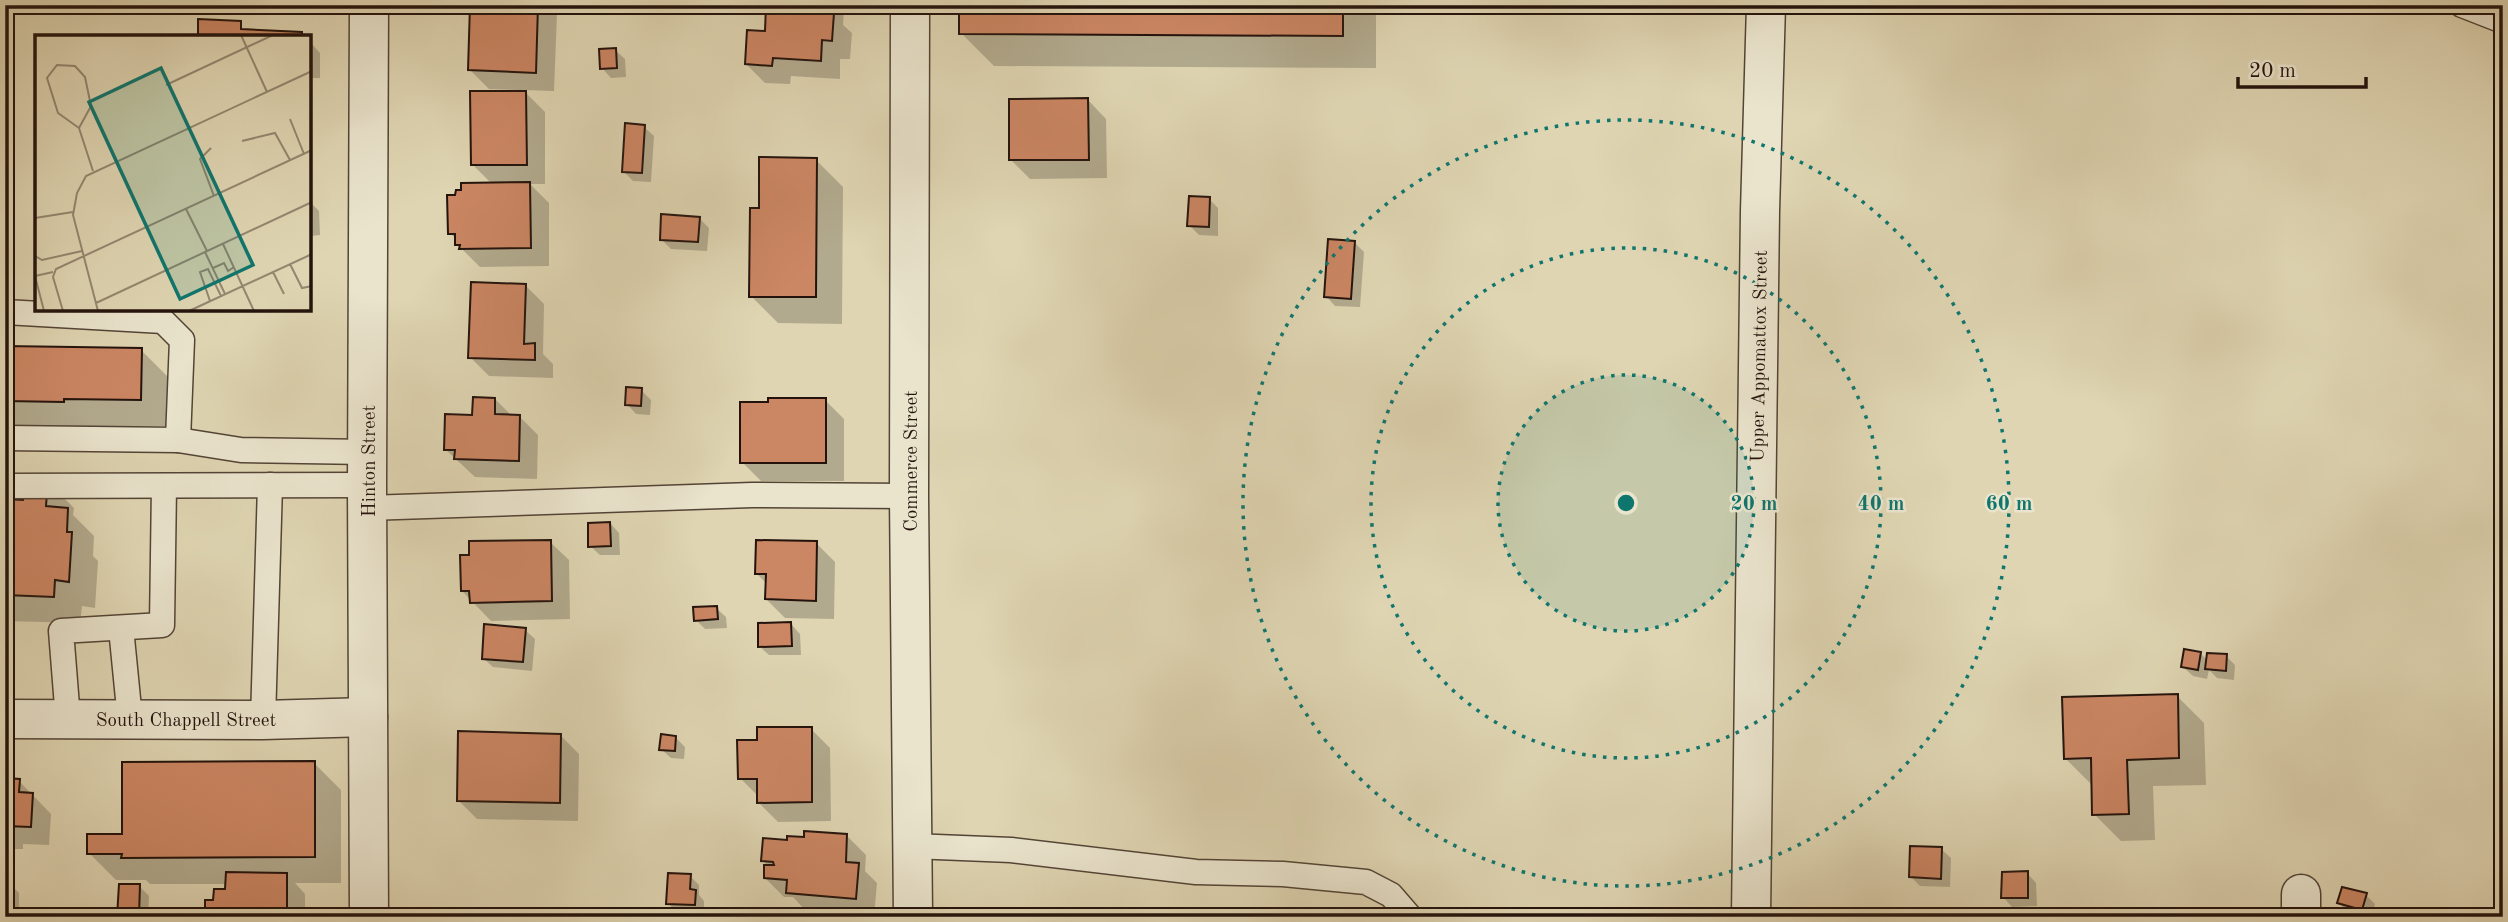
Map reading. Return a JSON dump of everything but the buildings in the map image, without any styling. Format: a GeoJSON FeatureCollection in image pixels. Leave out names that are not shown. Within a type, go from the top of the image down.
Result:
{"type":"FeatureCollection","features":[{"type":"Feature","properties":{"kind":"street","name":"Hinton Street"},"geometry":{"type":"LineString","coordinates":[[369,5],[369,917]]}},
{"type":"Feature","properties":{"kind":"street","name":"Commerce Street"},"geometry":{"type":"LineString","coordinates":[[910,5],[909,496],[913,917]]}},
{"type":"Feature","properties":{"kind":"street","name":"Upper Appomattox Street"},"geometry":{"type":"LineString","coordinates":[[1751,917],[1760,211],[1766,5]]}},
{"type":"Feature","properties":{"kind":"street","name":"South Chappell Street"},"geometry":{"type":"LineString","coordinates":[[5,719],[263,720],[368,717]]}},
{"type":"Feature","properties":{"kind":"lane"},"geometry":{"type":"LineString","coordinates":[[2462,5],[2503,21]]}},
{"type":"Feature","properties":{"kind":"lane"},"geometry":{"type":"LineString","coordinates":[[5,312],[163,321],[182,340],[178,440]]}},
{"type":"Feature","properties":{"kind":"lane"},"geometry":{"type":"LineString","coordinates":[[5,438],[178,440],[241,450],[367,481]]}},
{"type":"Feature","properties":{"kind":"lane"},"geometry":{"type":"LineString","coordinates":[[5,486],[270,485],[367,481],[752,495],[909,496]]}},
{"type":"Feature","properties":{"kind":"lane"},"geometry":{"type":"LineString","coordinates":[[263,720],[270,485]]}},
{"type":"Feature","properties":{"kind":"lane"},"geometry":{"type":"LineString","coordinates":[[68,719],[61,631],[162,625],[164,486]]}},
{"type":"Feature","properties":{"kind":"lane"},"geometry":{"type":"LineString","coordinates":[[121,628],[130,719]]}},
{"type":"Feature","properties":{"kind":"lane"},"geometry":{"type":"LineString","coordinates":[[912,846],[1011,850],[1196,872],[1283,874],[1366,882],[1391,895],[1410,917]]}}]}
